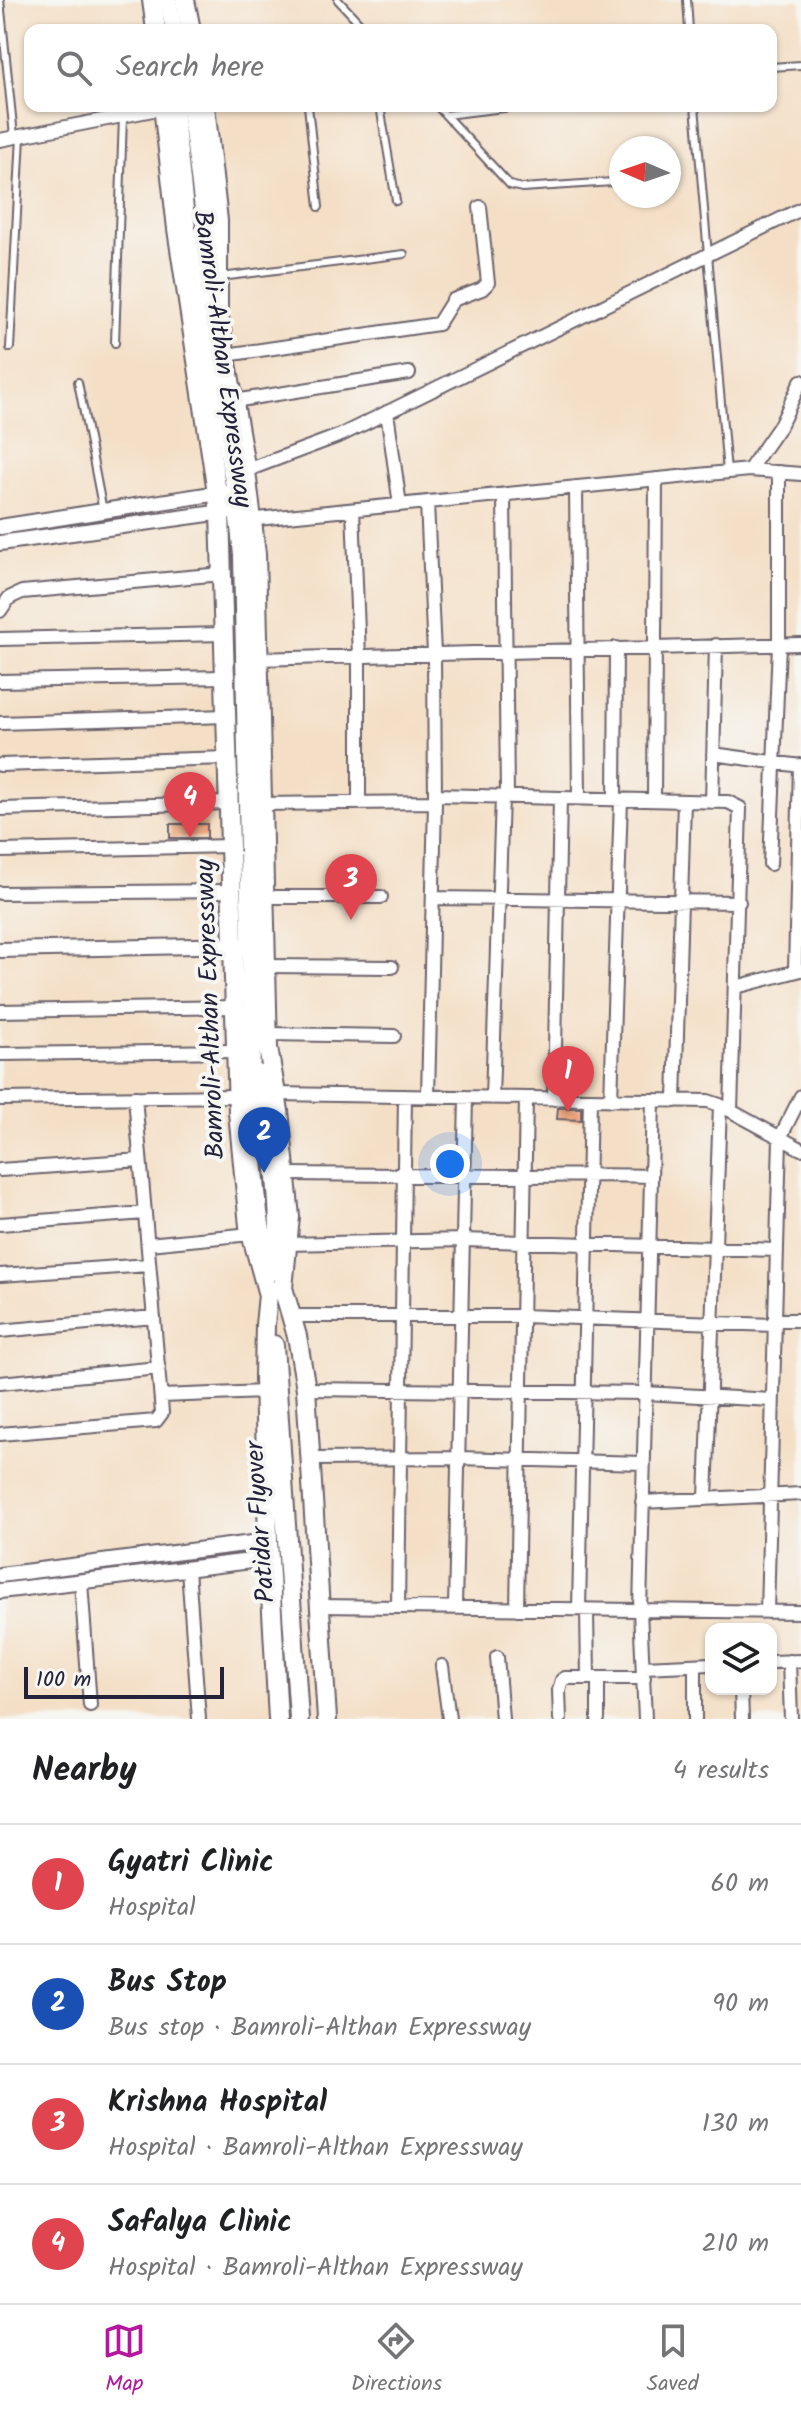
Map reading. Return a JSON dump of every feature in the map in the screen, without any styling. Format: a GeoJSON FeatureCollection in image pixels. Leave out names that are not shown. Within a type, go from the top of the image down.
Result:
{"type":"FeatureCollection","features":[{"type":"Feature","properties":{"kind":"main road"},"geometry":{"type":"LineString","coordinates":[[152,0],[155,24]]}},
{"type":"Feature","properties":{"kind":"main road"},"geometry":{"type":"LineString","coordinates":[[185,0],[190,24]]}},
{"type":"Feature","properties":{"kind":"main road","name":"Bamroli-Althan Expressway"},"geometry":{"type":"LineString","coordinates":[[166,112],[177,229],[234,499],[222,574],[233,891],[249,944],[236,1007],[245,1050]]}},
{"type":"Feature","properties":{"kind":"main road"},"geometry":{"type":"LineString","coordinates":[[167,112],[203,311]]}},
{"type":"Feature","properties":{"kind":"main road"},"geometry":{"type":"LineString","coordinates":[[191,112],[205,225],[203,311]]}},
{"type":"Feature","properties":{"kind":"main road"},"geometry":{"type":"LineString","coordinates":[[206,112],[218,221],[218,312],[234,401],[234,499],[256,554],[263,897],[249,944],[265,966],[267,1034],[290,1217],[276,1291]]}},
{"type":"Feature","properties":{"kind":"main road","name":"Bamroli-Althan Expressway"},"geometry":{"type":"LineString","coordinates":[[203,311],[242,555],[249,944],[245,1050],[238,1096],[251,1234],[276,1291],[265,1325],[265,1392],[268,1550],[278,1719]]}},
{"type":"Feature","properties":{"kind":"main road"},"geometry":{"type":"LineString","coordinates":[[245,1050],[259,1212],[269,1276],[276,1291]]}},
{"type":"Feature","properties":{"kind":"main road","name":"Patidar Flyover"},"geometry":{"type":"LineString","coordinates":[[276,1291],[291,1316],[297,1336],[293,1382],[299,1719]]}},
{"type":"Feature","properties":{"kind":"main road","name":"Patidar Flyover"},"geometry":{"type":"LineString","coordinates":[[265,1325],[275,1351],[293,1382],[315,1719]]}},
{"type":"Feature","properties":{"kind":"main road"},"geometry":{"type":"LineString","coordinates":[[293,1382],[310,1459],[327,1719]]}},
{"type":"Feature","properties":{"kind":"street"},"geometry":{"type":"LineString","coordinates":[[0,140],[144,112]]}},
{"type":"Feature","properties":{"kind":"street"},"geometry":{"type":"LineString","coordinates":[[226,355],[438,324],[453,300],[482,289],[488,283],[480,207]]}},
{"type":"Feature","properties":{"kind":"street"},"geometry":{"type":"LineString","coordinates":[[0,543],[234,499],[341,435],[801,209]]}},
{"type":"Feature","properties":{"kind":"street"},"geometry":{"type":"LineString","coordinates":[[234,401],[409,373]]}},
{"type":"Feature","properties":{"kind":"street"},"geometry":{"type":"LineString","coordinates":[[749,470],[781,424],[801,381]]}},
{"type":"Feature","properties":{"kind":"street"},"geometry":{"type":"LineString","coordinates":[[387,412],[400,505]]}},
{"type":"Feature","properties":{"kind":"street"},"geometry":{"type":"LineString","coordinates":[[0,527],[103,511],[234,499],[353,510],[749,470],[801,474]]}},
{"type":"Feature","properties":{"kind":"street"},"geometry":{"type":"LineString","coordinates":[[770,864],[779,644],[779,472]]}},
{"type":"Feature","properties":{"kind":"street"},"geometry":{"type":"LineString","coordinates":[[654,800],[656,479]]}},
{"type":"Feature","properties":{"kind":"street"},"geometry":{"type":"LineString","coordinates":[[576,487],[579,798]]}},
{"type":"Feature","properties":{"kind":"street"},"geometry":{"type":"LineString","coordinates":[[492,1098],[505,797],[504,495]]}},
{"type":"Feature","properties":{"kind":"street"},"geometry":{"type":"LineString","coordinates":[[427,503],[434,654],[435,798],[428,1096]]}},
{"type":"Feature","properties":{"kind":"street"},"geometry":{"type":"LineString","coordinates":[[353,510],[359,656],[359,803]]}},
{"type":"Feature","properties":{"kind":"street"},"geometry":{"type":"LineString","coordinates":[[0,611],[9,598],[22,592],[222,574]]}},
{"type":"Feature","properties":{"kind":"street"},"geometry":{"type":"LineString","coordinates":[[0,639],[224,634]]}},
{"type":"Feature","properties":{"kind":"street"},"geometry":{"type":"LineString","coordinates":[[256,659],[801,644]]}},
{"type":"Feature","properties":{"kind":"street"},"geometry":{"type":"LineString","coordinates":[[712,802],[716,645]]}},
{"type":"Feature","properties":{"kind":"street"},"geometry":{"type":"LineString","coordinates":[[611,1100],[618,901],[616,648]]}},
{"type":"Feature","properties":{"kind":"street"},"geometry":{"type":"LineString","coordinates":[[0,681],[225,677]]}},
{"type":"Feature","properties":{"kind":"street"},"geometry":{"type":"LineString","coordinates":[[0,723],[227,716]]}},
{"type":"Feature","properties":{"kind":"street"},"geometry":{"type":"LineString","coordinates":[[713,754],[801,766],[798,970],[736,987]]}},
{"type":"Feature","properties":{"kind":"street"},"geometry":{"type":"LineString","coordinates":[[0,765],[228,758]]}},
{"type":"Feature","properties":{"kind":"street"},"geometry":{"type":"LineString","coordinates":[[260,804],[505,797],[728,802],[740,808],[736,987],[715,1248],[706,1499]]}},
{"type":"Feature","properties":{"kind":"street"},"geometry":{"type":"LineString","coordinates":[[554,1099],[560,798]]}},
{"type":"Feature","properties":{"kind":"street"},"geometry":{"type":"LineString","coordinates":[[675,1101],[684,801]]}},
{"type":"Feature","properties":{"kind":"street"},"geometry":{"type":"LineString","coordinates":[[0,809],[230,803]]}},
{"type":"Feature","properties":{"kind":"street"},"geometry":{"type":"LineString","coordinates":[[0,851],[231,846]]}},
{"type":"Feature","properties":{"kind":"street"},"geometry":{"type":"LineString","coordinates":[[0,893],[233,891]]}},
{"type":"Feature","properties":{"kind":"street"},"geometry":{"type":"LineString","coordinates":[[263,897],[381,897]]}},
{"type":"Feature","properties":{"kind":"street"},"geometry":{"type":"LineString","coordinates":[[433,898],[739,902]]}},
{"type":"Feature","properties":{"kind":"street"},"geometry":{"type":"LineString","coordinates":[[0,950],[249,944]]}},
{"type":"Feature","properties":{"kind":"street"},"geometry":{"type":"LineString","coordinates":[[265,966],[392,967]]}},
{"type":"Feature","properties":{"kind":"street"},"geometry":{"type":"LineString","coordinates":[[0,1011],[236,1007]]}},
{"type":"Feature","properties":{"kind":"street"},"geometry":{"type":"LineString","coordinates":[[267,1034],[394,1036]]}},
{"type":"Feature","properties":{"kind":"street"},"geometry":{"type":"LineString","coordinates":[[0,1054],[245,1050]]}},
{"type":"Feature","properties":{"kind":"street"},"geometry":{"type":"LineString","coordinates":[[276,1094],[708,1101],[801,1149]]}},
{"type":"Feature","properties":{"kind":"street"},"geometry":{"type":"LineString","coordinates":[[0,1099],[238,1096]]}},
{"type":"Feature","properties":{"kind":"street"},"geometry":{"type":"LineString","coordinates":[[398,1607],[405,1096]]}},
{"type":"Feature","properties":{"kind":"street"},"geometry":{"type":"LineString","coordinates":[[767,1612],[780,1138],[801,1096]]}},
{"type":"Feature","properties":{"kind":"street"},"geometry":{"type":"LineString","coordinates":[[0,1434],[156,1421],[162,1413],[135,1097]]}},
{"type":"Feature","properties":{"kind":"street"},"geometry":{"type":"LineString","coordinates":[[455,1608],[466,1097]]}},
{"type":"Feature","properties":{"kind":"street"},"geometry":{"type":"LineString","coordinates":[[517,1609],[526,1098]]}},
{"type":"Feature","properties":{"kind":"street"},"geometry":{"type":"LineString","coordinates":[[590,1099],[582,1463],[583,1610],[598,1719]]}},
{"type":"Feature","properties":{"kind":"street"},"geometry":{"type":"LineString","coordinates":[[645,1719],[640,1610],[653,1100]]}},
{"type":"Feature","properties":{"kind":"street"},"geometry":{"type":"LineString","coordinates":[[0,1170],[140,1160]]}},
{"type":"Feature","properties":{"kind":"street"},"geometry":{"type":"LineString","coordinates":[[286,1174],[525,1176],[588,1173],[651,1176]]}},
{"type":"Feature","properties":{"kind":"street"},"geometry":{"type":"LineString","coordinates":[[0,1224],[145,1213]]}},
{"type":"Feature","properties":{"kind":"street"},"geometry":{"type":"LineString","coordinates":[[148,1244],[251,1234]]}},
{"type":"Feature","properties":{"kind":"street"},"geometry":{"type":"LineString","coordinates":[[287,1244],[463,1240],[777,1250]]}},
{"type":"Feature","properties":{"kind":"street"},"geometry":{"type":"LineString","coordinates":[[0,1275],[149,1265]]}},
{"type":"Feature","properties":{"kind":"street"},"geometry":{"type":"LineString","coordinates":[[291,1316],[522,1316],[713,1324],[801,1320]]}},
{"type":"Feature","properties":{"kind":"street"},"geometry":{"type":"LineString","coordinates":[[0,1331],[154,1317]]}},
{"type":"Feature","properties":{"kind":"street"},"geometry":{"type":"LineString","coordinates":[[0,1383],[159,1368]]}},
{"type":"Feature","properties":{"kind":"street"},"geometry":{"type":"LineString","coordinates":[[293,1382],[401,1390],[645,1393],[772,1400]]}},
{"type":"Feature","properties":{"kind":"street"},"geometry":{"type":"LineString","coordinates":[[161,1396],[265,1392]]}},
{"type":"Feature","properties":{"kind":"street"},"geometry":{"type":"LineString","coordinates":[[310,1459],[458,1458],[643,1463]]}},
{"type":"Feature","properties":{"kind":"street"},"geometry":{"type":"LineString","coordinates":[[642,1502],[801,1494]]}},
{"type":"Feature","properties":{"kind":"street"},"geometry":{"type":"LineString","coordinates":[[0,1591],[188,1569],[268,1550]]}},
{"type":"Feature","properties":{"kind":"street"},"geometry":{"type":"LineString","coordinates":[[0,1575],[268,1550]]}},
{"type":"Feature","properties":{"kind":"street"},"geometry":{"type":"LineString","coordinates":[[188,1569],[199,1719]]}},
{"type":"Feature","properties":{"kind":"street"},"geometry":{"type":"LineString","coordinates":[[81,1582],[90,1705]]}},
{"type":"Feature","properties":{"kind":"street"},"geometry":{"type":"LineString","coordinates":[[320,1606],[801,1612]]}},
{"type":"Feature","properties":{"kind":"street"},"geometry":{"type":"LineString","coordinates":[[497,1657],[502,1719]]}},
{"type":"Feature","properties":{"kind":"street"},"geometry":{"type":"LineString","coordinates":[[791,1719],[795,1661]]}},
{"type":"Feature","properties":{"kind":"street"},"geometry":{"type":"LineString","coordinates":[[560,1719],[559,1690],[562,1680],[705,1664]]}},
{"type":"Feature","properties":{"kind":"street"},"geometry":{"type":"LineString","coordinates":[[695,1665],[695,1719]]}},
{"type":"Feature","properties":{"kind":"street"},"geometry":{"type":"LineString","coordinates":[[442,1666],[449,1719]]}},
{"type":"Feature","properties":{"kind":"street"},"geometry":{"type":"LineString","coordinates":[[741,1695],[742,1719]]}},
{"type":"Feature","properties":{"kind":"lane"},"geometry":{"type":"LineString","coordinates":[[0,0],[18,137],[10,348]]}},
{"type":"Feature","properties":{"kind":"lane"},"geometry":{"type":"LineString","coordinates":[[338,0],[360,24]]}},
{"type":"Feature","properties":{"kind":"lane"},"geometry":{"type":"LineString","coordinates":[[687,0],[689,24]]}},
{"type":"Feature","properties":{"kind":"lane"},"geometry":{"type":"LineString","coordinates":[[777,67],[801,65]]}},
{"type":"Feature","properties":{"kind":"lane"},"geometry":{"type":"LineString","coordinates":[[309,112],[319,207]]}},
{"type":"Feature","properties":{"kind":"lane"},"geometry":{"type":"LineString","coordinates":[[381,112],[396,201]]}},
{"type":"Feature","properties":{"kind":"lane"},"geometry":{"type":"LineString","coordinates":[[442,112],[510,185],[522,188],[609,182]]}},
{"type":"Feature","properties":{"kind":"lane"},"geometry":{"type":"LineString","coordinates":[[445,115],[470,112]]}},
{"type":"Feature","properties":{"kind":"lane"},"geometry":{"type":"LineString","coordinates":[[695,112],[727,472]]}},
{"type":"Feature","properties":{"kind":"lane"},"geometry":{"type":"LineString","coordinates":[[115,343],[123,117]]}},
{"type":"Feature","properties":{"kind":"lane"},"geometry":{"type":"LineString","coordinates":[[218,277],[404,254]]}},
{"type":"Feature","properties":{"kind":"lane"},"geometry":{"type":"LineString","coordinates":[[78,382],[103,511]]}},
{"type":"Feature","properties":{"kind":"building"},"geometry":{"type":"Polygon","coordinates":[[[170,824],[207,824],[207,838],[170,838],[170,824]]]}},
{"type":"Feature","properties":{"kind":"building"},"geometry":{"type":"Polygon","coordinates":[[[558,1108],[581,1108],[581,1120],[557,1119],[558,1108]]]}},
{"type":"Feature","properties":{"kind":"place","name":"Safalya Clinic"},"geometry":{"type":"Point","coordinates":[190,838]}},
{"type":"Feature","properties":{"kind":"place","name":"Krishna Hospital"},"geometry":{"type":"Point","coordinates":[351,920]}},
{"type":"Feature","properties":{"kind":"place","name":"Gyatri Clinic"},"geometry":{"type":"Point","coordinates":[568,1112]}},
{"type":"Feature","properties":{"kind":"place","name":"Bus Stop"},"geometry":{"type":"Point","coordinates":[264,1173]}}]}
